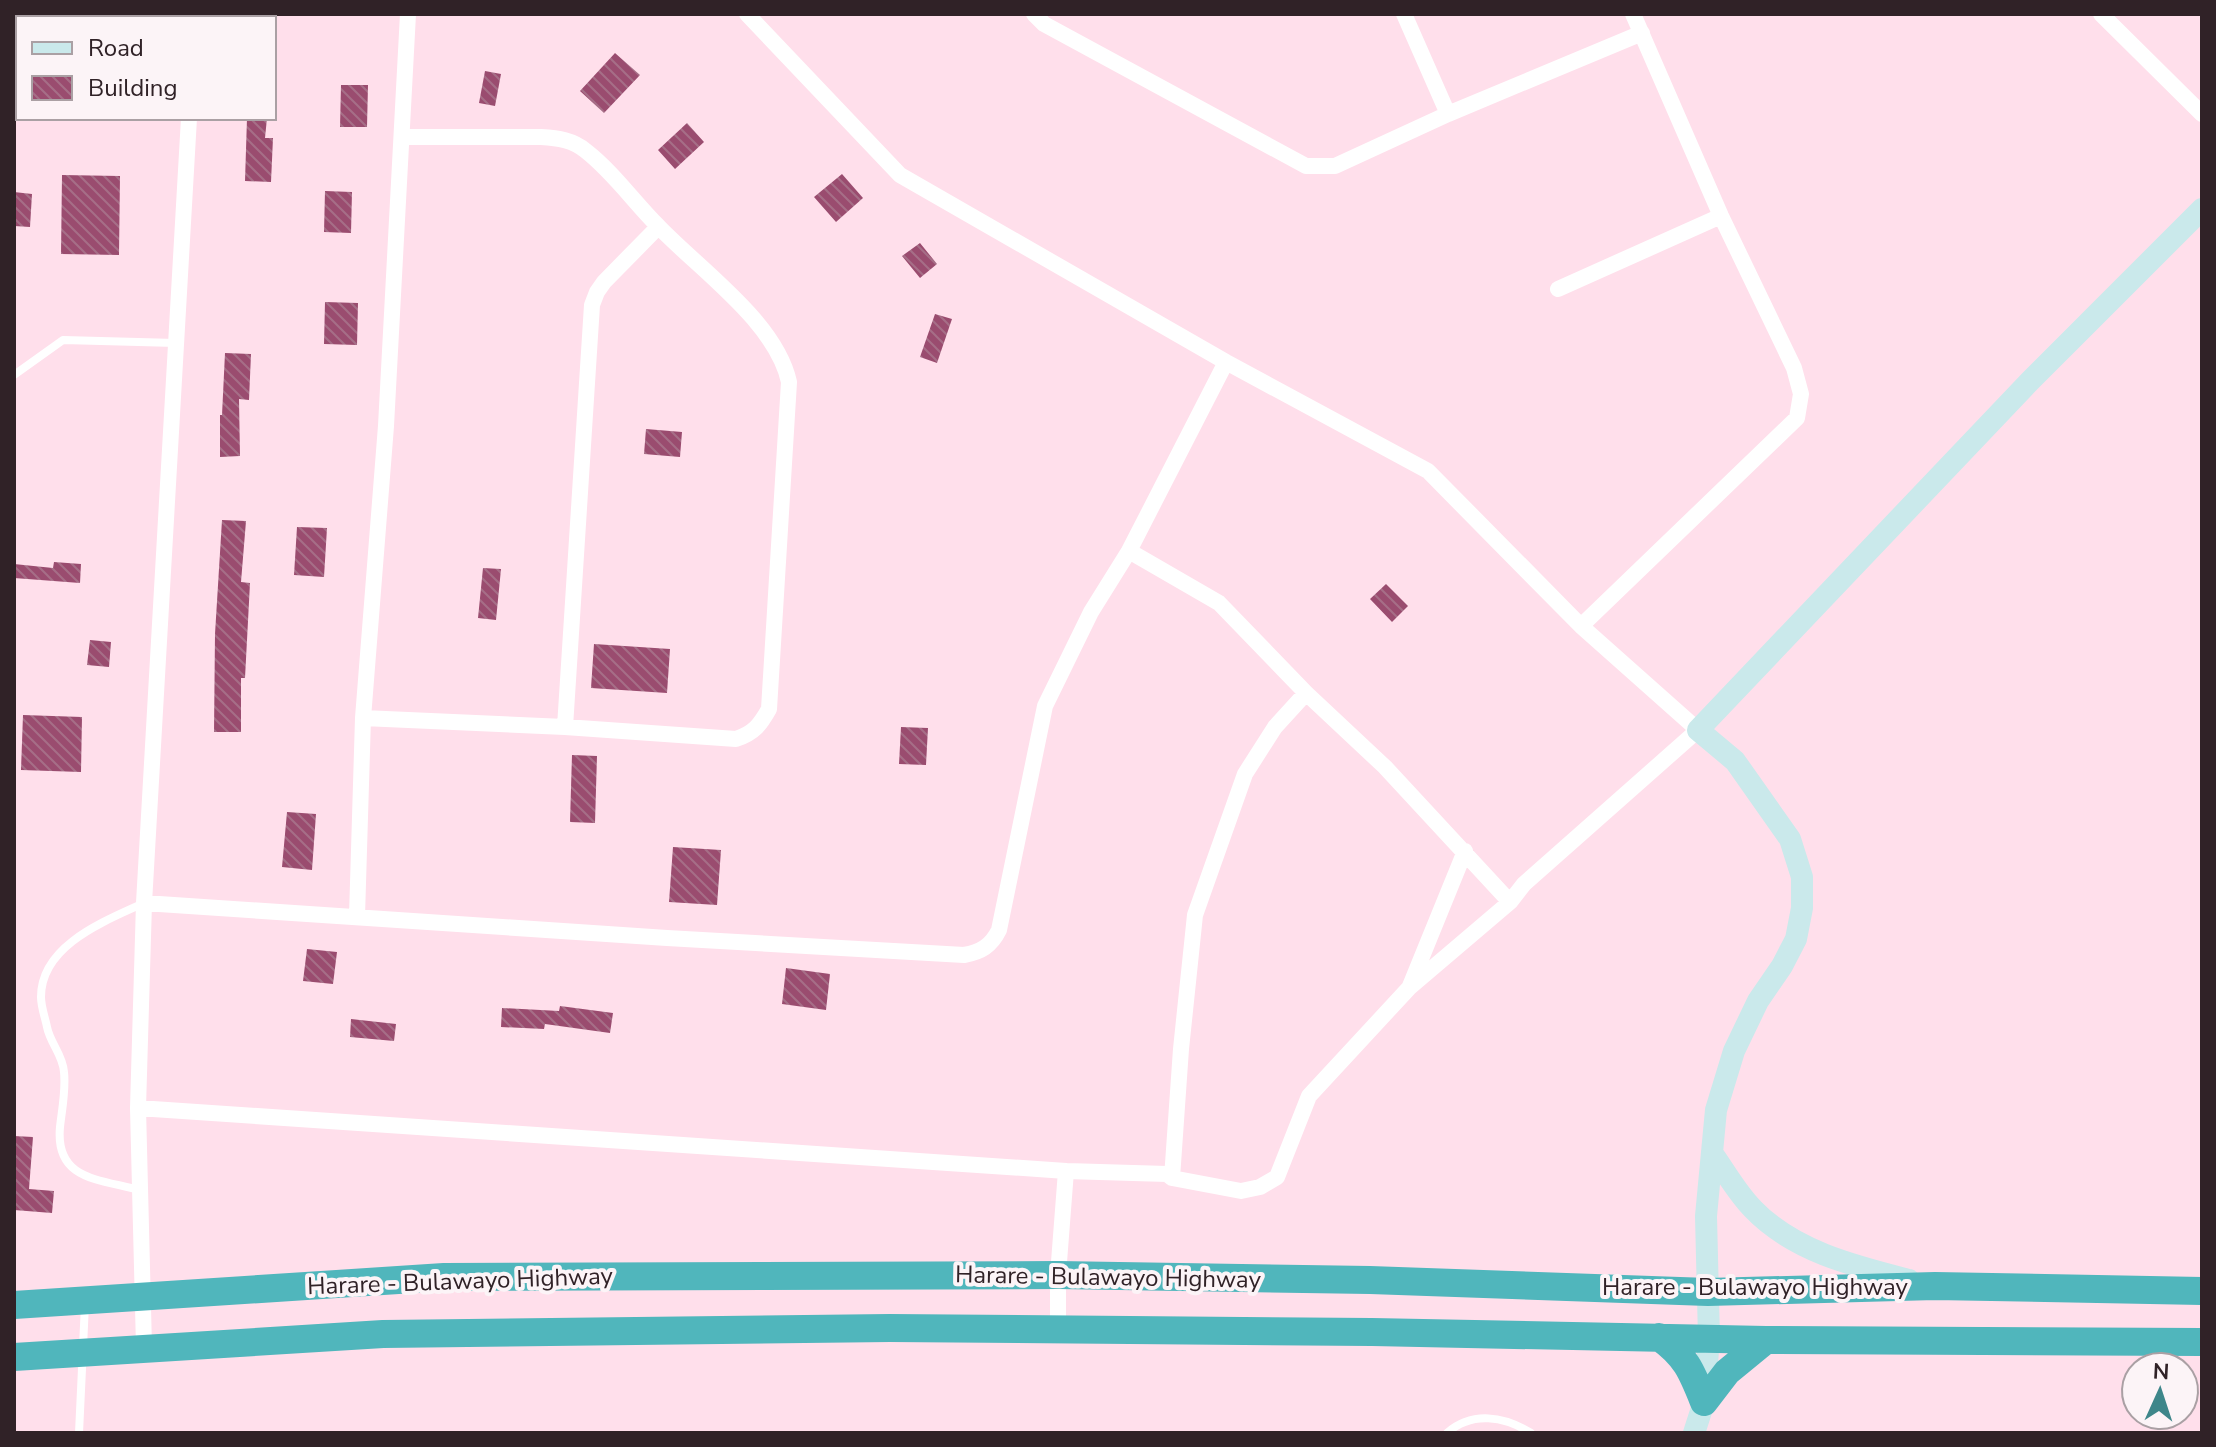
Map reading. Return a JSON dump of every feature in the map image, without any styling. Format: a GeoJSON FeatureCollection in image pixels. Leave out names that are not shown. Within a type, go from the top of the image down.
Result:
{"type":"FeatureCollection","features":[{"type":"Feature","properties":{"kind":"highway","name":"Harare - Bulawayo Highway"},"geometry":{"type":"LineString","coordinates":[[14,1305],[444,1277],[1058,1275],[1370,1280],[1708,1292],[1935,1286],[2202,1291]]}},
{"type":"Feature","properties":{"kind":"highway","name":"Harare - Bulawayo Highway"},"geometry":{"type":"LineString","coordinates":[[14,1357],[383,1334],[890,1328],[1766,1340],[2202,1342]]}},
{"type":"Feature","properties":{"kind":"highway"},"geometry":{"type":"LineString","coordinates":[[1659,1337],[1678,1350],[1691,1369],[1704,1402]]}},
{"type":"Feature","properties":{"kind":"highway"},"geometry":{"type":"LineString","coordinates":[[1704,1402],[1727,1372],[1766,1340]]}},
{"type":"Feature","properties":{"kind":"street"},"geometry":{"type":"LineString","coordinates":[[357,916],[363,718],[386,426],[408,14]]}},
{"type":"Feature","properties":{"kind":"street"},"geometry":{"type":"LineString","coordinates":[[747,14],[900,175],[1226,362],[1428,471],[1581,626],[1735,761],[1790,839],[1802,877],[1802,908],[1796,939],[1758,1001],[1734,1051],[1716,1110],[1706,1216],[1709,1338],[1704,1402],[1694,1433]]}},
{"type":"Feature","properties":{"kind":"street"},"geometry":{"type":"LineString","coordinates":[[1034,14],[1044,24],[1306,166],[1335,166],[1448,114],[1642,33]]}},
{"type":"Feature","properties":{"kind":"street"},"geometry":{"type":"LineString","coordinates":[[1404,14],[1448,114]]}},
{"type":"Feature","properties":{"kind":"street"},"geometry":{"type":"LineString","coordinates":[[1581,626],[1797,418],[1801,394],[1794,368],[1721,216],[1633,14]]}},
{"type":"Feature","properties":{"kind":"street"},"geometry":{"type":"LineString","coordinates":[[2101,14],[2202,114]]}},
{"type":"Feature","properties":{"kind":"street"},"geometry":{"type":"LineString","coordinates":[[144,1347],[138,1108],[144,903],[189,120]]}},
{"type":"Feature","properties":{"kind":"street"},"geometry":{"type":"LineString","coordinates":[[363,718],[736,739],[751,734],[769,709],[789,382],[784,362],[762,327],[658,227],[586,150],[564,138],[402,137]]}},
{"type":"Feature","properties":{"kind":"street"},"geometry":{"type":"LineString","coordinates":[[138,1108],[1066,1171],[1167,1174],[1172,1178],[1241,1191],[1260,1187],[1277,1177],[1309,1096],[1409,988],[1510,902],[1524,884],[1698,730],[2030,381],[2202,209]]}},
{"type":"Feature","properties":{"kind":"street"},"geometry":{"type":"LineString","coordinates":[[1558,289],[1721,216]]}},
{"type":"Feature","properties":{"kind":"street"},"geometry":{"type":"LineString","coordinates":[[565,727],[592,305],[604,282],[658,227]]}},
{"type":"Feature","properties":{"kind":"street"},"geometry":{"type":"LineString","coordinates":[[144,903],[667,938],[964,955],[976,953],[987,947],[999,930],[1045,706],[1091,612],[1129,551],[1226,362]]}},
{"type":"Feature","properties":{"kind":"street"},"geometry":{"type":"LineString","coordinates":[[1129,551],[1219,603],[1306,693],[1385,767],[1510,902]]}},
{"type":"Feature","properties":{"kind":"street"},"geometry":{"type":"LineString","coordinates":[[1172,1178],[1195,915],[1245,774],[1275,727],[1306,693]]}},
{"type":"Feature","properties":{"kind":"street"},"geometry":{"type":"LineString","coordinates":[[1409,988],[1465,851]]}},
{"type":"Feature","properties":{"kind":"street"},"geometry":{"type":"LineString","coordinates":[[1712,1153],[1752,1208],[1782,1234],[1849,1265],[1935,1286]]}},
{"type":"Feature","properties":{"kind":"street"},"geometry":{"type":"LineString","coordinates":[[1058,1330],[1058,1275],[1066,1171]]}},
{"type":"Feature","properties":{"kind":"lane"},"geometry":{"type":"LineString","coordinates":[[14,375],[63,340],[177,343]]}},
{"type":"Feature","properties":{"kind":"lane"},"geometry":{"type":"LineString","coordinates":[[140,1190],[73,1170],[62,1157],[59,1133],[64,1091],[63,1066],[49,1034],[41,999],[43,984],[52,966],[72,941],[99,924],[144,903]]}},
{"type":"Feature","properties":{"kind":"lane"},"geometry":{"type":"LineString","coordinates":[[79,1433],[85,1299]]}},
{"type":"Feature","properties":{"kind":"lane"},"geometry":{"type":"LineString","coordinates":[[1447,1433],[1463,1423],[1491,1417],[1506,1420],[1531,1433]]}},
{"type":"Feature","properties":{"kind":"building"},"geometry":{"type":"Polygon","coordinates":[[[615,53],[640,75],[604,113],[580,91],[615,53]]]}},
{"type":"Feature","properties":{"kind":"building"},"geometry":{"type":"Polygon","coordinates":[[[485,71],[501,74],[495,106],[479,103],[485,71]]]}},
{"type":"Feature","properties":{"kind":"building"},"geometry":{"type":"Polygon","coordinates":[[[341,85],[368,85],[367,127],[340,127],[341,85]]]}},
{"type":"Feature","properties":{"kind":"building"},"geometry":{"type":"Polygon","coordinates":[[[247,120],[267,120],[265,138],[273,138],[271,182],[245,181],[247,120]]]}},
{"type":"Feature","properties":{"kind":"building"},"geometry":{"type":"Polygon","coordinates":[[[687,123],[704,142],[675,169],[658,150],[687,123]]]}},
{"type":"Feature","properties":{"kind":"building"},"geometry":{"type":"Polygon","coordinates":[[[842,174],[863,198],[836,222],[814,197],[842,174]]]}},
{"type":"Feature","properties":{"kind":"building"},"geometry":{"type":"Polygon","coordinates":[[[62,175],[120,176],[119,255],[61,254],[62,175]]]}},
{"type":"Feature","properties":{"kind":"building"},"geometry":{"type":"Polygon","coordinates":[[[325,191],[352,192],[351,233],[324,232],[325,191]]]}},
{"type":"Feature","properties":{"kind":"building"},"geometry":{"type":"Polygon","coordinates":[[[14,192],[32,194],[30,227],[14,226],[14,192]]]}},
{"type":"Feature","properties":{"kind":"building"},"geometry":{"type":"Polygon","coordinates":[[[920,243],[937,264],[920,278],[902,256],[920,243]]]}},
{"type":"Feature","properties":{"kind":"building"},"geometry":{"type":"Polygon","coordinates":[[[325,302],[358,303],[357,345],[324,344],[325,302]]]}},
{"type":"Feature","properties":{"kind":"building"},"geometry":{"type":"Polygon","coordinates":[[[935,314],[952,319],[937,363],[920,357],[935,314]]]}},
{"type":"Feature","properties":{"kind":"building"},"geometry":{"type":"Polygon","coordinates":[[[225,353],[251,354],[249,400],[239,399],[240,456],[220,457],[220,415],[225,353]]]}},
{"type":"Feature","properties":{"kind":"building"},"geometry":{"type":"Polygon","coordinates":[[[646,429],[682,432],[680,457],[644,454],[646,429]]]}},
{"type":"Feature","properties":{"kind":"building"},"geometry":{"type":"Polygon","coordinates":[[[222,520],[246,521],[241,582],[250,583],[245,678],[241,678],[241,732],[214,732],[215,634],[222,520]]]}},
{"type":"Feature","properties":{"kind":"building"},"geometry":{"type":"Polygon","coordinates":[[[297,527],[327,528],[324,577],[294,575],[297,527]]]}},
{"type":"Feature","properties":{"kind":"building"},"geometry":{"type":"Polygon","coordinates":[[[54,562],[81,564],[80,583],[14,578],[14,564],[53,568],[54,562]]]}},
{"type":"Feature","properties":{"kind":"building"},"geometry":{"type":"Polygon","coordinates":[[[483,568],[501,569],[496,620],[478,618],[483,568]]]}},
{"type":"Feature","properties":{"kind":"building"},"geometry":{"type":"Polygon","coordinates":[[[1386,584],[1408,606],[1392,622],[1370,599],[1386,584]]]}},
{"type":"Feature","properties":{"kind":"building"},"geometry":{"type":"Polygon","coordinates":[[[90,640],[111,642],[109,667],[87,665],[90,640]]]}},
{"type":"Feature","properties":{"kind":"building"},"geometry":{"type":"Polygon","coordinates":[[[594,644],[670,649],[667,693],[591,688],[594,644]]]}},
{"type":"Feature","properties":{"kind":"building"},"geometry":{"type":"Polygon","coordinates":[[[23,715],[82,717],[81,772],[21,770],[23,715]]]}},
{"type":"Feature","properties":{"kind":"building"},"geometry":{"type":"Polygon","coordinates":[[[901,727],[928,728],[926,765],[899,764],[901,727]]]}},
{"type":"Feature","properties":{"kind":"building"},"geometry":{"type":"Polygon","coordinates":[[[572,755],[597,756],[595,823],[570,822],[572,755]]]}},
{"type":"Feature","properties":{"kind":"building"},"geometry":{"type":"Polygon","coordinates":[[[287,812],[316,814],[312,870],[282,867],[287,812]]]}},
{"type":"Feature","properties":{"kind":"building"},"geometry":{"type":"Polygon","coordinates":[[[673,847],[721,850],[717,905],[669,902],[673,847]]]}},
{"type":"Feature","properties":{"kind":"building"},"geometry":{"type":"Polygon","coordinates":[[[307,949],[337,952],[333,984],[303,981],[307,949]]]}},
{"type":"Feature","properties":{"kind":"building"},"geometry":{"type":"Polygon","coordinates":[[[786,968],[830,974],[826,1010],[782,1004],[786,968]]]}},
{"type":"Feature","properties":{"kind":"building"},"geometry":{"type":"Polygon","coordinates":[[[560,1006],[613,1013],[610,1033],[545,1024],[544,1029],[501,1027],[502,1008],[559,1011],[560,1006]]]}},
{"type":"Feature","properties":{"kind":"building"},"geometry":{"type":"Polygon","coordinates":[[[351,1019],[396,1024],[394,1041],[350,1037],[351,1019]]]}},
{"type":"Feature","properties":{"kind":"building"},"geometry":{"type":"Polygon","coordinates":[[[14,1136],[33,1137],[29,1189],[54,1191],[52,1213],[14,1210],[14,1136]]]}}]}
